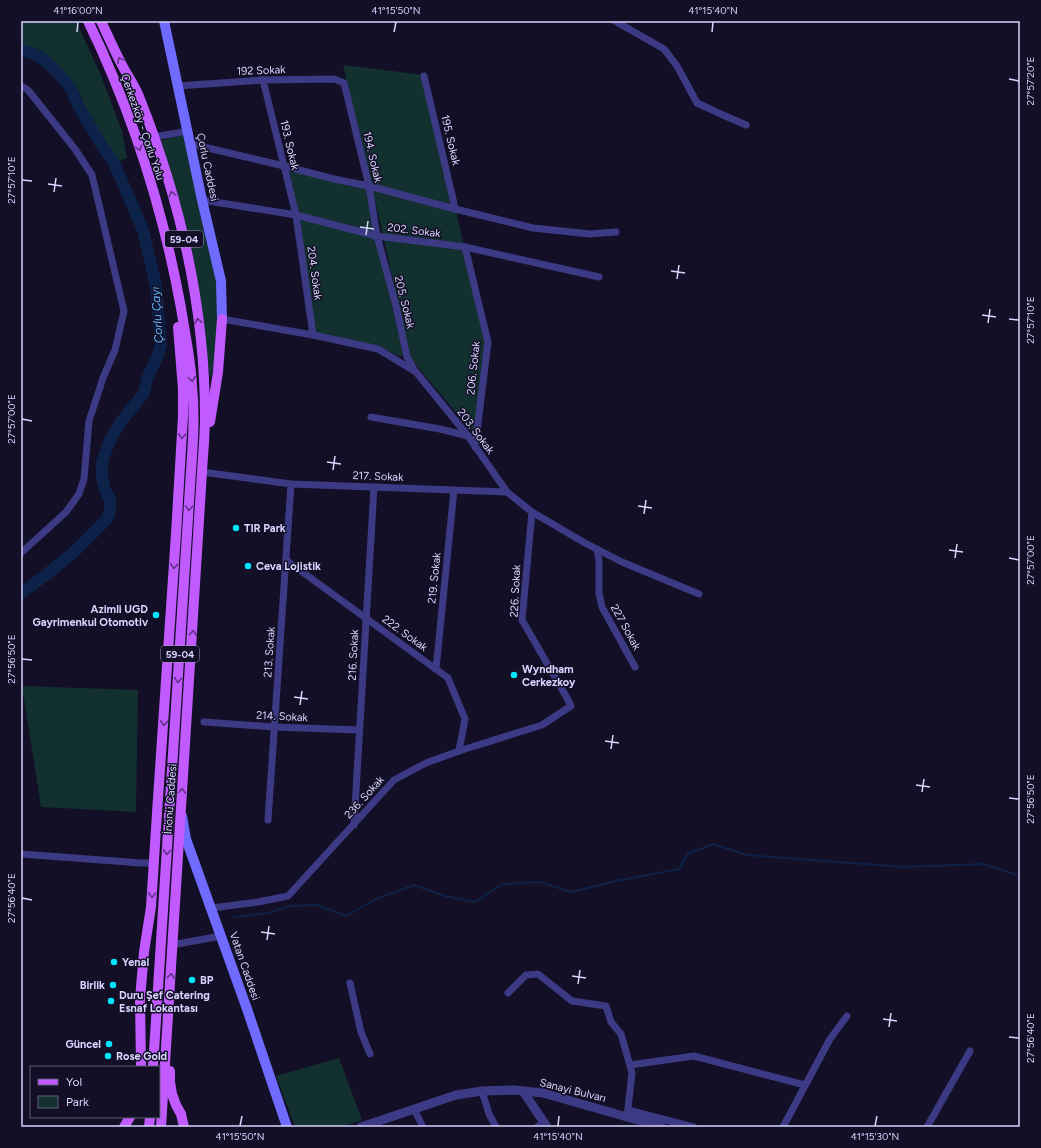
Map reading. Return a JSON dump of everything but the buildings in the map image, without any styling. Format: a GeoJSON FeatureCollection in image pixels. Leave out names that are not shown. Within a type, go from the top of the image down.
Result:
{"type":"FeatureCollection","features":[{"type":"Feature","properties":{"kind":"main road","name":"Çerkezköy - Çorlu Yolu"},"geometry":{"type":"LineString","coordinates":[[88,21],[106,57],[125,105],[168,244]]}},
{"type":"Feature","properties":{"kind":"main road","name":"59-04"},"geometry":{"type":"LineString","coordinates":[[101,21],[139,98],[168,178],[184,240],[201,336],[205,418],[202,472]]}},
{"type":"Feature","properties":{"kind":"main road","name":"Çorlu Caddesi"},"geometry":{"type":"LineString","coordinates":[[164,21],[202,200],[221,281],[222,319]]}},
{"type":"Feature","properties":{"kind":"main road"},"geometry":{"type":"LineString","coordinates":[[140,1066],[140,999],[144,952],[152,907],[183,416],[183,389],[180,351],[168,244]]}},
{"type":"Feature","properties":{"kind":"main road","name":"59-04"},"geometry":{"type":"LineString","coordinates":[[153,1066],[194,418],[192,386],[186,339],[168,244]]}},
{"type":"Feature","properties":{"kind":"main road"},"geometry":{"type":"LineString","coordinates":[[202,472],[218,372],[222,319]]}},
{"type":"Feature","properties":{"kind":"main road","name":"İnönü Caddesi"},"geometry":{"type":"LineString","coordinates":[[161,1127],[202,472]]}},
{"type":"Feature","properties":{"kind":"main road","name":"Vatan Caddesi"},"geometry":{"type":"LineString","coordinates":[[181,813],[186,839],[212,908],[287,1127]]}},
{"type":"Feature","properties":{"kind":"main road"},"geometry":{"type":"LineString","coordinates":[[146,1066],[158,998]]}},
{"type":"Feature","properties":{"kind":"main road"},"geometry":{"type":"LineString","coordinates":[[169,999],[170,1082],[172,1094],[181,1114],[184,1127]]}},
{"type":"Feature","properties":{"kind":"main road"},"geometry":{"type":"LineString","coordinates":[[124,1127],[129,1118]]}},
{"type":"Feature","properties":{"kind":"street"},"geometry":{"type":"LineString","coordinates":[[615,21],[664,49],[677,66],[697,102],[746,125]]}},
{"type":"Feature","properties":{"kind":"street","name":"195. Sokak"},"geometry":{"type":"LineString","coordinates":[[424,76],[455,209]]}},
{"type":"Feature","properties":{"kind":"street","name":"192 Sokak"},"geometry":{"type":"LineString","coordinates":[[178,86],[263,80],[334,79],[344,83]]}},
{"type":"Feature","properties":{"kind":"street","name":"193. Sokak"},"geometry":{"type":"LineString","coordinates":[[263,80],[296,215]]}},
{"type":"Feature","properties":{"kind":"street","name":"194. Sokak"},"geometry":{"type":"LineString","coordinates":[[344,83],[369,186],[378,236]]}},
{"type":"Feature","properties":{"kind":"street"},"geometry":{"type":"LineString","coordinates":[[21,86],[28,90],[75,149],[92,175],[124,311],[115,350],[103,378],[89,421],[84,479],[79,494],[66,512],[21,553]]}},
{"type":"Feature","properties":{"kind":"street"},"geometry":{"type":"LineString","coordinates":[[154,138],[188,130]]}},
{"type":"Feature","properties":{"kind":"street"},"geometry":{"type":"LineString","coordinates":[[191,144],[334,179],[369,186],[533,228],[590,234],[616,232]]}},
{"type":"Feature","properties":{"kind":"street","name":"202. Sokak"},"geometry":{"type":"LineString","coordinates":[[202,200],[296,215],[378,236],[465,247],[599,277]]}},
{"type":"Feature","properties":{"kind":"street","name":"204. Sokak"},"geometry":{"type":"LineString","coordinates":[[296,215],[313,335]]}},
{"type":"Feature","properties":{"kind":"street","name":"205. Sokak"},"geometry":{"type":"LineString","coordinates":[[378,236],[407,357],[416,372]]}},
{"type":"Feature","properties":{"kind":"street","name":"206. Sokak"},"geometry":{"type":"LineString","coordinates":[[465,247],[488,342],[475,446]]}},
{"type":"Feature","properties":{"kind":"street","name":"203. Sokak"},"geometry":{"type":"LineString","coordinates":[[222,319],[313,335],[378,349],[416,372],[468,436],[507,492],[532,512],[622,562],[699,594]]}},
{"type":"Feature","properties":{"kind":"street"},"geometry":{"type":"LineString","coordinates":[[370,417],[440,429],[468,436]]}},
{"type":"Feature","properties":{"kind":"street","name":"217. Sokak"},"geometry":{"type":"LineString","coordinates":[[202,472],[292,484],[507,492]]}},
{"type":"Feature","properties":{"kind":"street","name":"213. Sokak"},"geometry":{"type":"LineString","coordinates":[[268,820],[292,484]]}},
{"type":"Feature","properties":{"kind":"street","name":"216. Sokak"},"geometry":{"type":"LineString","coordinates":[[354,825],[374,487]]}},
{"type":"Feature","properties":{"kind":"street","name":"219. Sokak"},"geometry":{"type":"LineString","coordinates":[[436,669],[454,490]]}},
{"type":"Feature","properties":{"kind":"street","name":"226. Sokak"},"geometry":{"type":"LineString","coordinates":[[532,512],[522,620],[568,698],[570,706]]}},
{"type":"Feature","properties":{"kind":"street","name":"227 Sokak"},"geometry":{"type":"LineString","coordinates":[[597,549],[599,561],[598,594],[602,607],[635,667]]}},
{"type":"Feature","properties":{"kind":"street","name":"222. Sokak"},"geometry":{"type":"LineString","coordinates":[[286,560],[448,678],[465,719],[459,751]]}},
{"type":"Feature","properties":{"kind":"street","name":"236. Sokak"},"geometry":{"type":"LineString","coordinates":[[212,908],[258,902],[288,896],[394,780],[426,763],[542,725],[570,706]]}},
{"type":"Feature","properties":{"kind":"street","name":"214. Sokak"},"geometry":{"type":"LineString","coordinates":[[204,722],[274,727],[359,730]]}},
{"type":"Feature","properties":{"kind":"street"},"geometry":{"type":"LineString","coordinates":[[21,854],[154,863]]}},
{"type":"Feature","properties":{"kind":"street"},"geometry":{"type":"LineString","coordinates":[[172,945],[221,936]]}},
{"type":"Feature","properties":{"kind":"street"},"geometry":{"type":"LineString","coordinates":[[508,993],[526,975],[538,974],[572,1001],[606,1006],[611,1022],[621,1034],[632,1073],[628,1113],[693,1127]]}},
{"type":"Feature","properties":{"kind":"street"},"geometry":{"type":"LineString","coordinates":[[350,983],[361,1032],[370,1054]]}},
{"type":"Feature","properties":{"kind":"street"},"geometry":{"type":"LineString","coordinates":[[783,1127],[830,1039],[847,1016]]}},
{"type":"Feature","properties":{"kind":"street"},"geometry":{"type":"LineString","coordinates":[[927,1127],[970,1051]]}},
{"type":"Feature","properties":{"kind":"street"},"geometry":{"type":"LineString","coordinates":[[630,1065],[694,1056],[805,1085]]}},
{"type":"Feature","properties":{"kind":"street"},"geometry":{"type":"LineString","coordinates":[[482,1091],[489,1114],[496,1127]]}},
{"type":"Feature","properties":{"kind":"street","name":"Sanayi Bulvarı"},"geometry":{"type":"LineString","coordinates":[[361,1127],[456,1095],[482,1091],[522,1091],[543,1093],[628,1113],[662,1127]]}},
{"type":"Feature","properties":{"kind":"street"},"geometry":{"type":"LineString","coordinates":[[522,1091],[542,1125]]}},
{"type":"Feature","properties":{"kind":"street"},"geometry":{"type":"LineString","coordinates":[[414,1109],[423,1127]]}},
{"type":"Feature","properties":{"kind":"green space"},"geometry":{"type":"Polygon","coordinates":[[[21,21],[76,21],[100,73],[122,131],[127,158],[118,162],[91,125],[80,93],[41,51],[21,47],[21,21]]]}},
{"type":"Feature","properties":{"kind":"green space"},"geometry":{"type":"Polygon","coordinates":[[[343,65],[424,75],[487,343],[474,435],[410,357],[372,186],[343,65]]]}},
{"type":"Feature","properties":{"kind":"green space"},"geometry":{"type":"Polygon","coordinates":[[[187,134],[219,282],[215,365],[210,379],[195,283],[159,141],[187,134]]]}},
{"type":"Feature","properties":{"kind":"green space"},"geometry":{"type":"Polygon","coordinates":[[[283,166],[365,183],[403,355],[401,357],[379,346],[314,334],[283,166]]]}},
{"type":"Feature","properties":{"kind":"green space"},"geometry":{"type":"Polygon","coordinates":[[[22,686],[138,690],[136,812],[41,807],[22,686]]]}},
{"type":"Feature","properties":{"kind":"green space"},"geometry":{"type":"Polygon","coordinates":[[[339,1058],[362,1120],[343,1127],[295,1127],[276,1076],[339,1058]]]}},
{"type":"Feature","properties":{"kind":"waterway","name":"Çorlu Çayı"},"geometry":{"type":"LineString","coordinates":[[21,50],[34,54],[44,60],[65,81],[71,89],[79,107],[102,146],[114,163],[143,230],[156,286],[161,344],[158,355],[147,379],[144,393],[120,423],[110,440],[104,456],[102,463],[102,478],[105,490],[110,500],[110,510],[107,519],[74,552],[21,593]]}},
{"type":"Feature","properties":{"kind":"waterway"},"geometry":{"type":"LineString","coordinates":[[234,917],[268,913],[289,906],[317,905],[346,916],[376,899],[414,885],[445,896],[475,902],[503,884],[540,882],[571,892],[616,881],[679,869],[688,854],[713,844],[747,855],[904,867],[983,864],[1020,876]]}},
{"type":"Feature","properties":{"kind":"place","name":"TIR Park"},"geometry":{"type":"Point","coordinates":[236,528]}},
{"type":"Feature","properties":{"kind":"place","name":"Ceva Lojistik"},"geometry":{"type":"Point","coordinates":[248,566]}},
{"type":"Feature","properties":{"kind":"place","name":"Azimli UGD Gayrimenkul Otomotiv"},"geometry":{"type":"Point","coordinates":[156,615]}},
{"type":"Feature","properties":{"kind":"place","name":"Wyndham Cerkezkoy"},"geometry":{"type":"Point","coordinates":[514,675]}},
{"type":"Feature","properties":{"kind":"place","name":"Yenal"},"geometry":{"type":"Point","coordinates":[114,962]}},
{"type":"Feature","properties":{"kind":"place","name":"BP"},"geometry":{"type":"Point","coordinates":[192,980]}},
{"type":"Feature","properties":{"kind":"place","name":"Birlik"},"geometry":{"type":"Point","coordinates":[113,985]}},
{"type":"Feature","properties":{"kind":"place","name":"Duru Şef Catering Esnaf Lokantası"},"geometry":{"type":"Point","coordinates":[111,1001]}},
{"type":"Feature","properties":{"kind":"place","name":"Güncel"},"geometry":{"type":"Point","coordinates":[109,1044]}},
{"type":"Feature","properties":{"kind":"place","name":"Rose Gold"},"geometry":{"type":"Point","coordinates":[108,1056]}}]}
